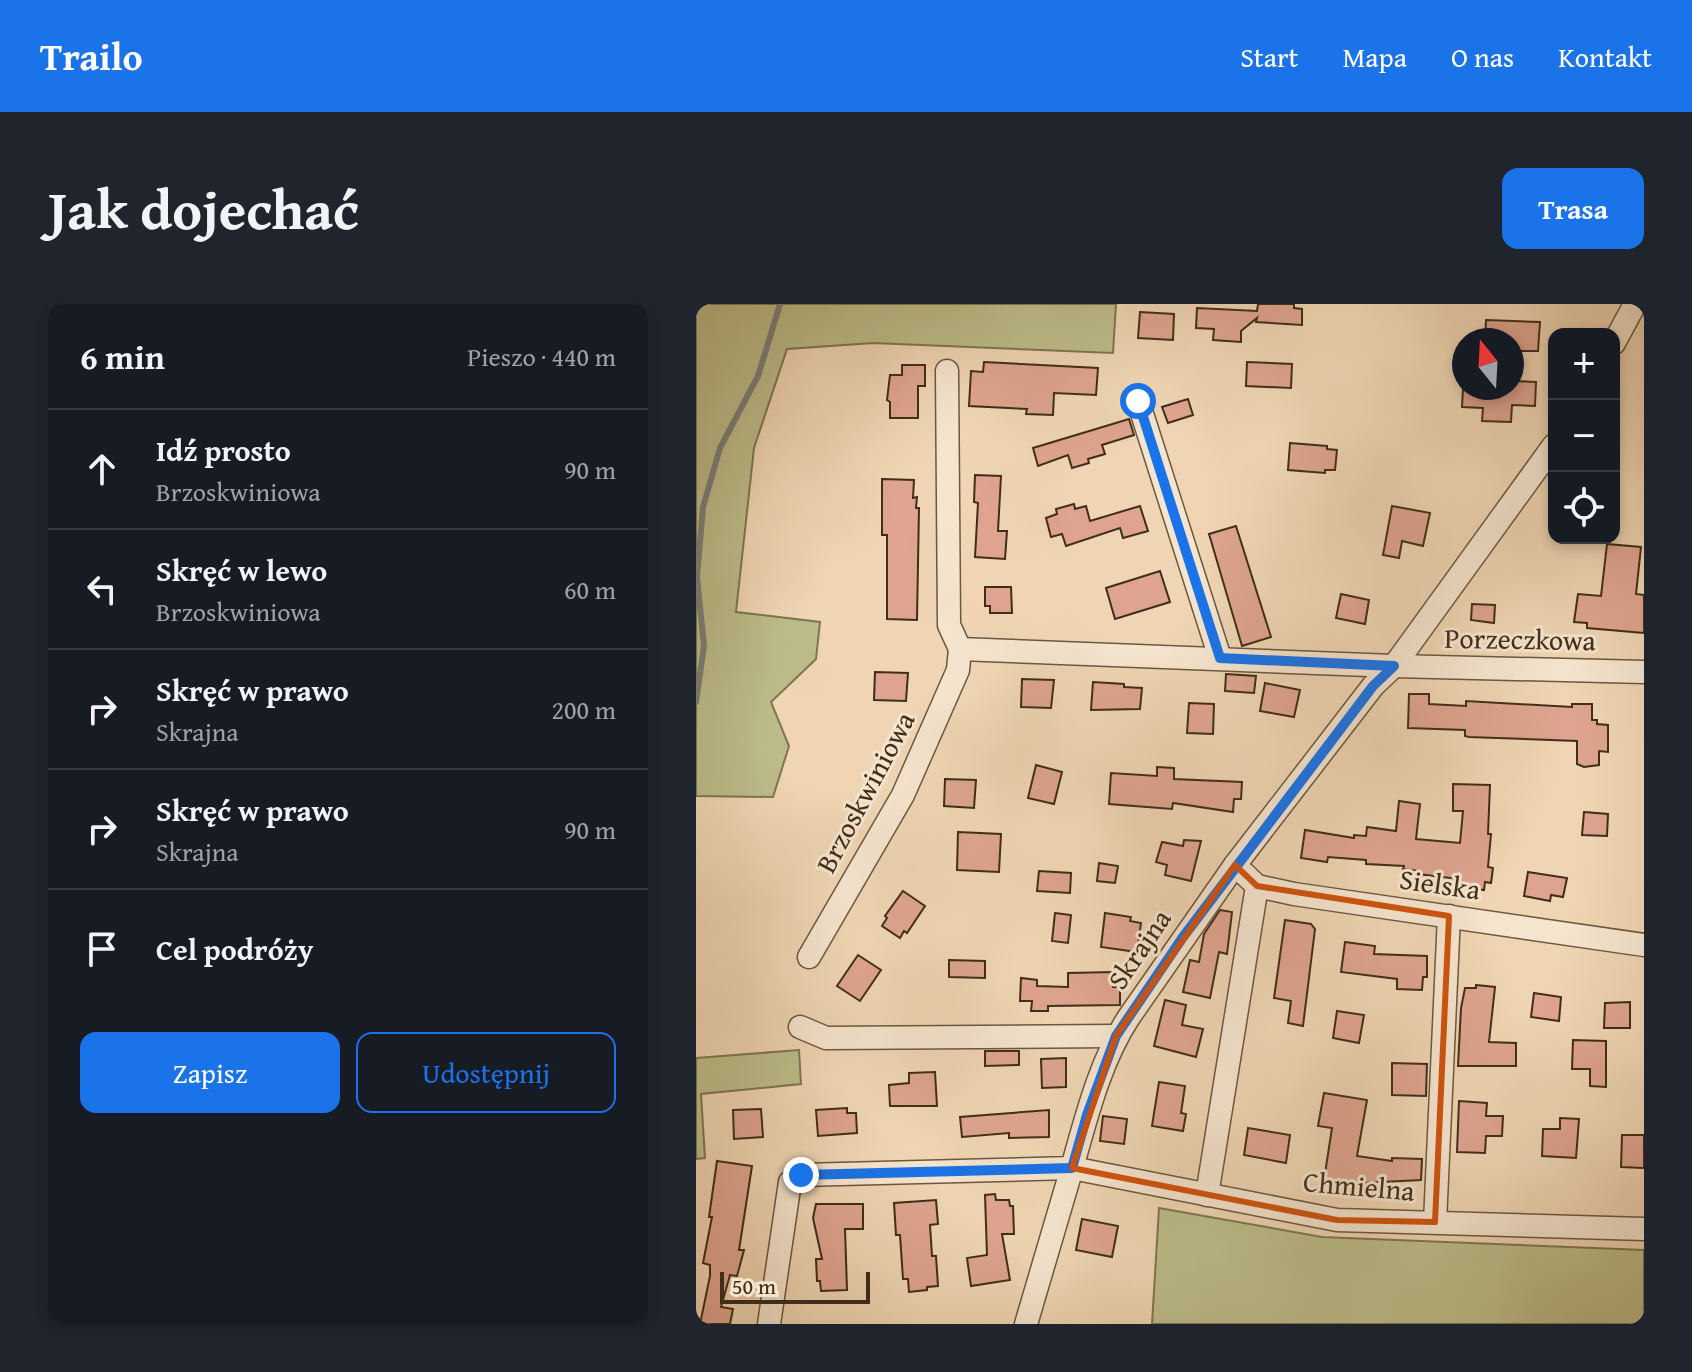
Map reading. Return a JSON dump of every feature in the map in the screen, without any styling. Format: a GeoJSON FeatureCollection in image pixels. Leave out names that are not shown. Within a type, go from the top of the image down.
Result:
{"type":"FeatureCollection","features":[{"type":"Feature","properties":{"kind":"street"},"geometry":{"type":"LineString","coordinates":[[1620,332],[1635,304]]}},
{"type":"Feature","properties":{"kind":"street"},"geometry":{"type":"LineString","coordinates":[[947,371],[949,625],[960,649],[1394,666]]}},
{"type":"Feature","properties":{"kind":"street"},"geometry":{"type":"LineString","coordinates":[[1138,401],[1220,658]]}},
{"type":"Feature","properties":{"kind":"street","name":"Skrajna"},"geometry":{"type":"LineString","coordinates":[[1026,1324],[1087,1115],[1116,1036],[1235,865],[1373,686],[1394,666],[1548,453]]}},
{"type":"Feature","properties":{"kind":"street","name":"Brzoskwiniowa"},"geometry":{"type":"LineString","coordinates":[[809,957],[903,795],[958,670],[960,649]]}},
{"type":"Feature","properties":{"kind":"street","name":"Porzeczkowa"},"geometry":{"type":"LineString","coordinates":[[1394,666],[1644,672]]}},
{"type":"Feature","properties":{"kind":"street"},"geometry":{"type":"LineString","coordinates":[[1207,1195],[1257,886],[1235,865]]}},
{"type":"Feature","properties":{"kind":"street","name":"Sielska"},"geometry":{"type":"LineString","coordinates":[[1257,886],[1644,945]]}},
{"type":"Feature","properties":{"kind":"street"},"geometry":{"type":"LineString","coordinates":[[1435,1222],[1449,916]]}},
{"type":"Feature","properties":{"kind":"street"},"geometry":{"type":"LineString","coordinates":[[800,1027],[826,1038],[1116,1036]]}},
{"type":"Feature","properties":{"kind":"street"},"geometry":{"type":"LineString","coordinates":[[769,1324],[790,1182],[801,1175],[1072,1168]]}},
{"type":"Feature","properties":{"kind":"street","name":"Chmielna"},"geometry":{"type":"LineString","coordinates":[[1072,1168],[1337,1220],[1644,1229]]}},
{"type":"Feature","properties":{"kind":"highlighted area"},"geometry":{"type":"Polygon","coordinates":[[[1235,865],[1257,886],[1449,916],[1435,1222],[1337,1220],[1072,1168],[1116,1036],[1235,865]]]}},
{"type":"Feature","properties":{"kind":"green space"},"geometry":{"type":"Polygon","coordinates":[[[696,304],[1116,304],[1113,353],[873,343],[787,349],[754,448],[736,612],[820,622],[816,659],[771,702],[789,746],[773,797],[696,796],[696,304]]]}},
{"type":"Feature","properties":{"kind":"green space"},"geometry":{"type":"Polygon","coordinates":[[[799,1050],[801,1084],[701,1094],[705,1158],[696,1159],[696,1058],[799,1050]]]}},
{"type":"Feature","properties":{"kind":"green space"},"geometry":{"type":"Polygon","coordinates":[[[1159,1208],[1322,1237],[1644,1250],[1644,1324],[1152,1324],[1159,1208]]]}},
{"type":"Feature","properties":{"kind":"building"},"geometry":{"type":"Polygon","coordinates":[[[1258,304],[1294,304],[1294,308],[1302,309],[1302,325],[1256,322],[1257,318],[1241,331],[1241,342],[1213,340],[1214,329],[1196,328],[1197,308],[1257,311],[1258,304]]]}},
{"type":"Feature","properties":{"kind":"building"},"geometry":{"type":"Polygon","coordinates":[[[1140,312],[1174,314],[1173,340],[1138,338],[1140,312]]]}},
{"type":"Feature","properties":{"kind":"building"},"geometry":{"type":"Polygon","coordinates":[[[1486,320],[1540,322],[1538,351],[1524,351],[1524,328],[1486,328],[1486,320]]]}},
{"type":"Feature","properties":{"kind":"building"},"geometry":{"type":"Polygon","coordinates":[[[984,362],[1098,368],[1096,395],[1054,393],[1053,415],[1026,414],[1027,409],[969,406],[971,371],[983,372],[984,362]]]}},
{"type":"Feature","properties":{"kind":"building"},"geometry":{"type":"Polygon","coordinates":[[[1247,362],[1292,364],[1291,388],[1246,386],[1247,362]]]}},
{"type":"Feature","properties":{"kind":"building"},"geometry":{"type":"Polygon","coordinates":[[[902,365],[925,365],[925,386],[918,386],[918,418],[890,418],[890,402],[887,400],[890,375],[902,375],[902,365]]]}},
{"type":"Feature","properties":{"kind":"building"},"geometry":{"type":"Polygon","coordinates":[[[1524,382],[1536,382],[1535,406],[1512,405],[1511,422],[1482,421],[1483,408],[1462,407],[1462,400],[1524,400],[1524,382]]]}},
{"type":"Feature","properties":{"kind":"building"},"geometry":{"type":"Polygon","coordinates":[[[1188,399],[1193,415],[1168,423],[1162,407],[1188,399]]]}},
{"type":"Feature","properties":{"kind":"building"},"geometry":{"type":"Polygon","coordinates":[[[1129,419],[1134,435],[1102,445],[1105,454],[1088,459],[1089,463],[1072,468],[1068,455],[1038,466],[1033,448],[1129,419]]]}},
{"type":"Feature","properties":{"kind":"building"},"geometry":{"type":"Polygon","coordinates":[[[1290,443],[1327,446],[1327,449],[1337,450],[1335,470],[1325,470],[1325,473],[1288,470],[1290,443]]]}},
{"type":"Feature","properties":{"kind":"building"},"geometry":{"type":"Polygon","coordinates":[[[975,475],[1001,476],[998,531],[1007,531],[1005,559],[975,557],[978,503],[974,502],[975,475]]]}},
{"type":"Feature","properties":{"kind":"building"},"geometry":{"type":"Polygon","coordinates":[[[882,479],[914,480],[913,498],[917,497],[916,508],[919,508],[917,620],[887,619],[887,535],[882,535],[882,479]]]}},
{"type":"Feature","properties":{"kind":"building"},"geometry":{"type":"Polygon","coordinates":[[[1074,504],[1075,509],[1086,506],[1090,521],[1140,506],[1148,531],[1123,538],[1120,528],[1066,546],[1062,534],[1051,537],[1046,518],[1057,514],[1056,509],[1074,504]]]}},
{"type":"Feature","properties":{"kind":"building"},"geometry":{"type":"Polygon","coordinates":[[[1392,506],[1430,513],[1423,546],[1402,541],[1399,558],[1383,555],[1392,506]]]}},
{"type":"Feature","properties":{"kind":"building"},"geometry":{"type":"Polygon","coordinates":[[[1236,526],[1271,637],[1242,646],[1209,534],[1236,526]]]}},
{"type":"Feature","properties":{"kind":"building"},"geometry":{"type":"Polygon","coordinates":[[[1607,544],[1641,547],[1636,594],[1644,595],[1644,633],[1587,628],[1587,623],[1574,622],[1578,594],[1601,596],[1607,544]]]}},
{"type":"Feature","properties":{"kind":"building"},"geometry":{"type":"Polygon","coordinates":[[[1160,571],[1170,602],[1115,619],[1106,588],[1160,571]]]}},
{"type":"Feature","properties":{"kind":"building"},"geometry":{"type":"Polygon","coordinates":[[[985,587],[1011,587],[1012,613],[990,613],[990,606],[985,606],[985,587]]]}},
{"type":"Feature","properties":{"kind":"building"},"geometry":{"type":"Polygon","coordinates":[[[1341,594],[1369,600],[1365,624],[1336,618],[1341,594]]]}},
{"type":"Feature","properties":{"kind":"building"},"geometry":{"type":"Polygon","coordinates":[[[1472,604],[1495,605],[1494,623],[1471,620],[1472,604]]]}},
{"type":"Feature","properties":{"kind":"building"},"geometry":{"type":"Polygon","coordinates":[[[875,672],[908,673],[906,701],[874,700],[875,672]]]}},
{"type":"Feature","properties":{"kind":"building"},"geometry":{"type":"Polygon","coordinates":[[[1226,674],[1256,676],[1254,693],[1225,691],[1226,674]]]}},
{"type":"Feature","properties":{"kind":"building"},"geometry":{"type":"Polygon","coordinates":[[[1022,679],[1054,680],[1051,708],[1021,707],[1022,679]]]}},
{"type":"Feature","properties":{"kind":"building"},"geometry":{"type":"Polygon","coordinates":[[[1093,682],[1142,688],[1140,709],[1091,710],[1093,682]]]}},
{"type":"Feature","properties":{"kind":"building"},"geometry":{"type":"Polygon","coordinates":[[[1265,683],[1300,690],[1294,717],[1260,711],[1265,683]]]}},
{"type":"Feature","properties":{"kind":"building"},"geometry":{"type":"Polygon","coordinates":[[[1409,694],[1429,694],[1429,704],[1466,706],[1466,701],[1572,707],[1572,704],[1592,704],[1592,720],[1608,725],[1608,752],[1599,751],[1599,765],[1584,767],[1577,764],[1577,741],[1469,737],[1465,736],[1465,730],[1408,728],[1409,694]]]}},
{"type":"Feature","properties":{"kind":"building"},"geometry":{"type":"Polygon","coordinates":[[[1189,703],[1214,704],[1213,734],[1187,733],[1189,703]]]}},
{"type":"Feature","properties":{"kind":"building"},"geometry":{"type":"Polygon","coordinates":[[[1036,765],[1062,772],[1054,804],[1028,798],[1036,765]]]}},
{"type":"Feature","properties":{"kind":"building"},"geometry":{"type":"Polygon","coordinates":[[[1157,767],[1174,768],[1174,779],[1242,782],[1241,799],[1234,799],[1233,812],[1173,803],[1172,809],[1109,804],[1111,773],[1157,776],[1157,767]]]}},
{"type":"Feature","properties":{"kind":"building"},"geometry":{"type":"Polygon","coordinates":[[[945,779],[976,780],[974,808],[944,806],[945,779]]]}},
{"type":"Feature","properties":{"kind":"building"},"geometry":{"type":"Polygon","coordinates":[[[1453,784],[1490,785],[1488,867],[1493,868],[1491,883],[1485,882],[1484,890],[1458,886],[1459,879],[1418,874],[1418,871],[1403,869],[1404,866],[1366,864],[1366,860],[1328,857],[1327,862],[1301,858],[1305,830],[1354,838],[1354,835],[1366,836],[1367,827],[1396,831],[1399,801],[1420,804],[1416,839],[1460,843],[1463,811],[1453,811],[1453,784]]]}},
{"type":"Feature","properties":{"kind":"building"},"geometry":{"type":"Polygon","coordinates":[[[1584,812],[1608,814],[1607,836],[1582,835],[1584,812]]]}},
{"type":"Feature","properties":{"kind":"building"},"geometry":{"type":"Polygon","coordinates":[[[958,832],[1001,834],[999,872],[957,870],[958,832]]]}},
{"type":"Feature","properties":{"kind":"building"},"geometry":{"type":"Polygon","coordinates":[[[1184,840],[1201,841],[1191,881],[1165,875],[1167,865],[1156,862],[1162,842],[1183,846],[1184,840]]]}},
{"type":"Feature","properties":{"kind":"building"},"geometry":{"type":"Polygon","coordinates":[[[1099,863],[1118,866],[1115,883],[1097,881],[1099,863]]]}},
{"type":"Feature","properties":{"kind":"building"},"geometry":{"type":"Polygon","coordinates":[[[1039,871],[1071,873],[1070,893],[1037,891],[1039,871]]]}},
{"type":"Feature","properties":{"kind":"building"},"geometry":{"type":"Polygon","coordinates":[[[1528,872],[1567,878],[1563,897],[1551,895],[1550,901],[1524,896],[1528,872]]]}},
{"type":"Feature","properties":{"kind":"building"},"geometry":{"type":"Polygon","coordinates":[[[903,891],[925,906],[907,933],[904,931],[900,938],[882,926],[887,918],[885,916],[903,891]]]}},
{"type":"Feature","properties":{"kind":"building"},"geometry":{"type":"Polygon","coordinates":[[[1220,910],[1232,912],[1227,954],[1219,952],[1210,998],[1183,992],[1190,960],[1199,962],[1204,934],[1220,910]]]}},
{"type":"Feature","properties":{"kind":"building"},"geometry":{"type":"Polygon","coordinates":[[[1055,913],[1071,915],[1068,943],[1052,941],[1055,913]]]}},
{"type":"Feature","properties":{"kind":"building"},"geometry":{"type":"Polygon","coordinates":[[[1105,913],[1131,917],[1130,921],[1141,923],[1137,952],[1101,947],[1105,913]]]}},
{"type":"Feature","properties":{"kind":"building"},"geometry":{"type":"Polygon","coordinates":[[[1285,920],[1311,924],[1315,929],[1303,1026],[1288,1023],[1291,1001],[1274,998],[1285,920]]]}},
{"type":"Feature","properties":{"kind":"building"},"geometry":{"type":"Polygon","coordinates":[[[1345,942],[1375,946],[1374,954],[1427,956],[1427,977],[1423,977],[1422,990],[1397,989],[1397,979],[1341,972],[1345,942]]]}},
{"type":"Feature","properties":{"kind":"building"},"geometry":{"type":"Polygon","coordinates":[[[858,955],[881,970],[860,1001],[837,986],[858,955]]]}},
{"type":"Feature","properties":{"kind":"building"},"geometry":{"type":"Polygon","coordinates":[[[949,960],[985,961],[985,978],[949,977],[949,960]]]}},
{"type":"Feature","properties":{"kind":"building"},"geometry":{"type":"Polygon","coordinates":[[[1113,972],[1113,987],[1120,987],[1120,1005],[1048,1006],[1048,1011],[1031,1011],[1032,1001],[1020,1001],[1021,978],[1037,980],[1037,986],[1068,987],[1068,973],[1113,972]]]}},
{"type":"Feature","properties":{"kind":"building"},"geometry":{"type":"Polygon","coordinates":[[[1476,985],[1495,987],[1489,1042],[1516,1043],[1516,1066],[1458,1066],[1465,988],[1476,988],[1476,985]]]}},
{"type":"Feature","properties":{"kind":"building"},"geometry":{"type":"Polygon","coordinates":[[[1534,993],[1561,997],[1559,1021],[1531,1017],[1534,993]]]}},
{"type":"Feature","properties":{"kind":"building"},"geometry":{"type":"Polygon","coordinates":[[[1165,1000],[1186,1005],[1182,1025],[1203,1029],[1196,1057],[1154,1046],[1165,1000]]]}},
{"type":"Feature","properties":{"kind":"building"},"geometry":{"type":"Polygon","coordinates":[[[1630,1002],[1630,1028],[1604,1028],[1605,1003],[1630,1002]]]}},
{"type":"Feature","properties":{"kind":"building"},"geometry":{"type":"Polygon","coordinates":[[[1337,1011],[1364,1015],[1359,1043],[1333,1038],[1337,1011]]]}},
{"type":"Feature","properties":{"kind":"building"},"geometry":{"type":"Polygon","coordinates":[[[1573,1040],[1606,1041],[1606,1087],[1590,1086],[1590,1069],[1572,1069],[1573,1040]]]}},
{"type":"Feature","properties":{"kind":"building"},"geometry":{"type":"Polygon","coordinates":[[[985,1051],[1019,1051],[1019,1065],[985,1066],[985,1051]]]}},
{"type":"Feature","properties":{"kind":"building"},"geometry":{"type":"Polygon","coordinates":[[[1066,1058],[1066,1087],[1042,1088],[1041,1059],[1066,1058]]]}},
{"type":"Feature","properties":{"kind":"building"},"geometry":{"type":"Polygon","coordinates":[[[1392,1063],[1427,1064],[1426,1096],[1392,1095],[1392,1063]]]}},
{"type":"Feature","properties":{"kind":"building"},"geometry":{"type":"Polygon","coordinates":[[[935,1072],[937,1106],[890,1106],[889,1085],[909,1083],[909,1073],[935,1072]]]}},
{"type":"Feature","properties":{"kind":"building"},"geometry":{"type":"Polygon","coordinates":[[[1159,1082],[1185,1086],[1181,1113],[1186,1114],[1183,1131],[1152,1126],[1159,1082]]]}},
{"type":"Feature","properties":{"kind":"building"},"geometry":{"type":"Polygon","coordinates":[[[1324,1093],[1367,1100],[1357,1156],[1392,1161],[1392,1158],[1422,1159],[1421,1180],[1350,1181],[1349,1184],[1324,1180],[1332,1128],[1318,1126],[1324,1093]]]}},
{"type":"Feature","properties":{"kind":"building"},"geometry":{"type":"Polygon","coordinates":[[[1459,1101],[1487,1103],[1486,1116],[1503,1116],[1502,1136],[1486,1136],[1485,1153],[1457,1152],[1459,1101]]]}},
{"type":"Feature","properties":{"kind":"building"},"geometry":{"type":"Polygon","coordinates":[[[847,1108],[847,1113],[856,1113],[857,1133],[818,1136],[816,1110],[847,1108]]]}},
{"type":"Feature","properties":{"kind":"building"},"geometry":{"type":"Polygon","coordinates":[[[761,1109],[763,1137],[734,1139],[733,1110],[761,1109]]]}},
{"type":"Feature","properties":{"kind":"building"},"geometry":{"type":"Polygon","coordinates":[[[1049,1110],[1049,1137],[1009,1138],[1009,1133],[962,1137],[960,1117],[1049,1110]]]}},
{"type":"Feature","properties":{"kind":"building"},"geometry":{"type":"Polygon","coordinates":[[[1103,1116],[1127,1119],[1124,1144],[1100,1141],[1103,1116]]]}},
{"type":"Feature","properties":{"kind":"building"},"geometry":{"type":"Polygon","coordinates":[[[1560,1118],[1579,1119],[1576,1158],[1542,1156],[1543,1129],[1560,1129],[1560,1118]]]}},
{"type":"Feature","properties":{"kind":"building"},"geometry":{"type":"Polygon","coordinates":[[[1248,1128],[1290,1135],[1286,1163],[1244,1155],[1248,1128]]]}},
{"type":"Feature","properties":{"kind":"building"},"geometry":{"type":"Polygon","coordinates":[[[1622,1135],[1644,1135],[1644,1168],[1621,1167],[1622,1135]]]}},
{"type":"Feature","properties":{"kind":"building"},"geometry":{"type":"Polygon","coordinates":[[[717,1161],[752,1166],[739,1250],[744,1250],[737,1276],[730,1275],[721,1307],[733,1309],[730,1324],[700,1324],[710,1276],[710,1265],[703,1263],[712,1217],[709,1217],[717,1161]]]}},
{"type":"Feature","properties":{"kind":"building"},"geometry":{"type":"Polygon","coordinates":[[[995,1194],[996,1200],[1009,1200],[1010,1206],[1013,1206],[1014,1234],[1002,1234],[1010,1280],[971,1286],[967,1258],[987,1255],[985,1195],[995,1194]]]}},
{"type":"Feature","properties":{"kind":"building"},"geometry":{"type":"Polygon","coordinates":[[[936,1200],[938,1224],[930,1225],[938,1286],[909,1292],[908,1279],[903,1279],[894,1203],[936,1200]]]}},
{"type":"Feature","properties":{"kind":"building"},"geometry":{"type":"Polygon","coordinates":[[[816,1204],[863,1204],[863,1229],[845,1229],[847,1290],[821,1291],[820,1281],[817,1281],[816,1259],[822,1259],[813,1218],[816,1204]]]}},
{"type":"Feature","properties":{"kind":"building"},"geometry":{"type":"Polygon","coordinates":[[[1082,1219],[1118,1226],[1112,1257],[1076,1250],[1082,1219]]]}},
{"type":"Feature","properties":{"kind":"waterway"},"geometry":{"type":"LineString","coordinates":[[696,702],[704,646],[697,577],[703,507],[720,448],[758,376],[780,304]]}},
{"type":"Feature","properties":{"kind":"route"},"geometry":{"type":"LineString","coordinates":[[801,1175],[1072,1168],[1087,1115],[1116,1036],[1235,865],[1373,686],[1394,666],[1220,658],[1138,401]]}}]}
